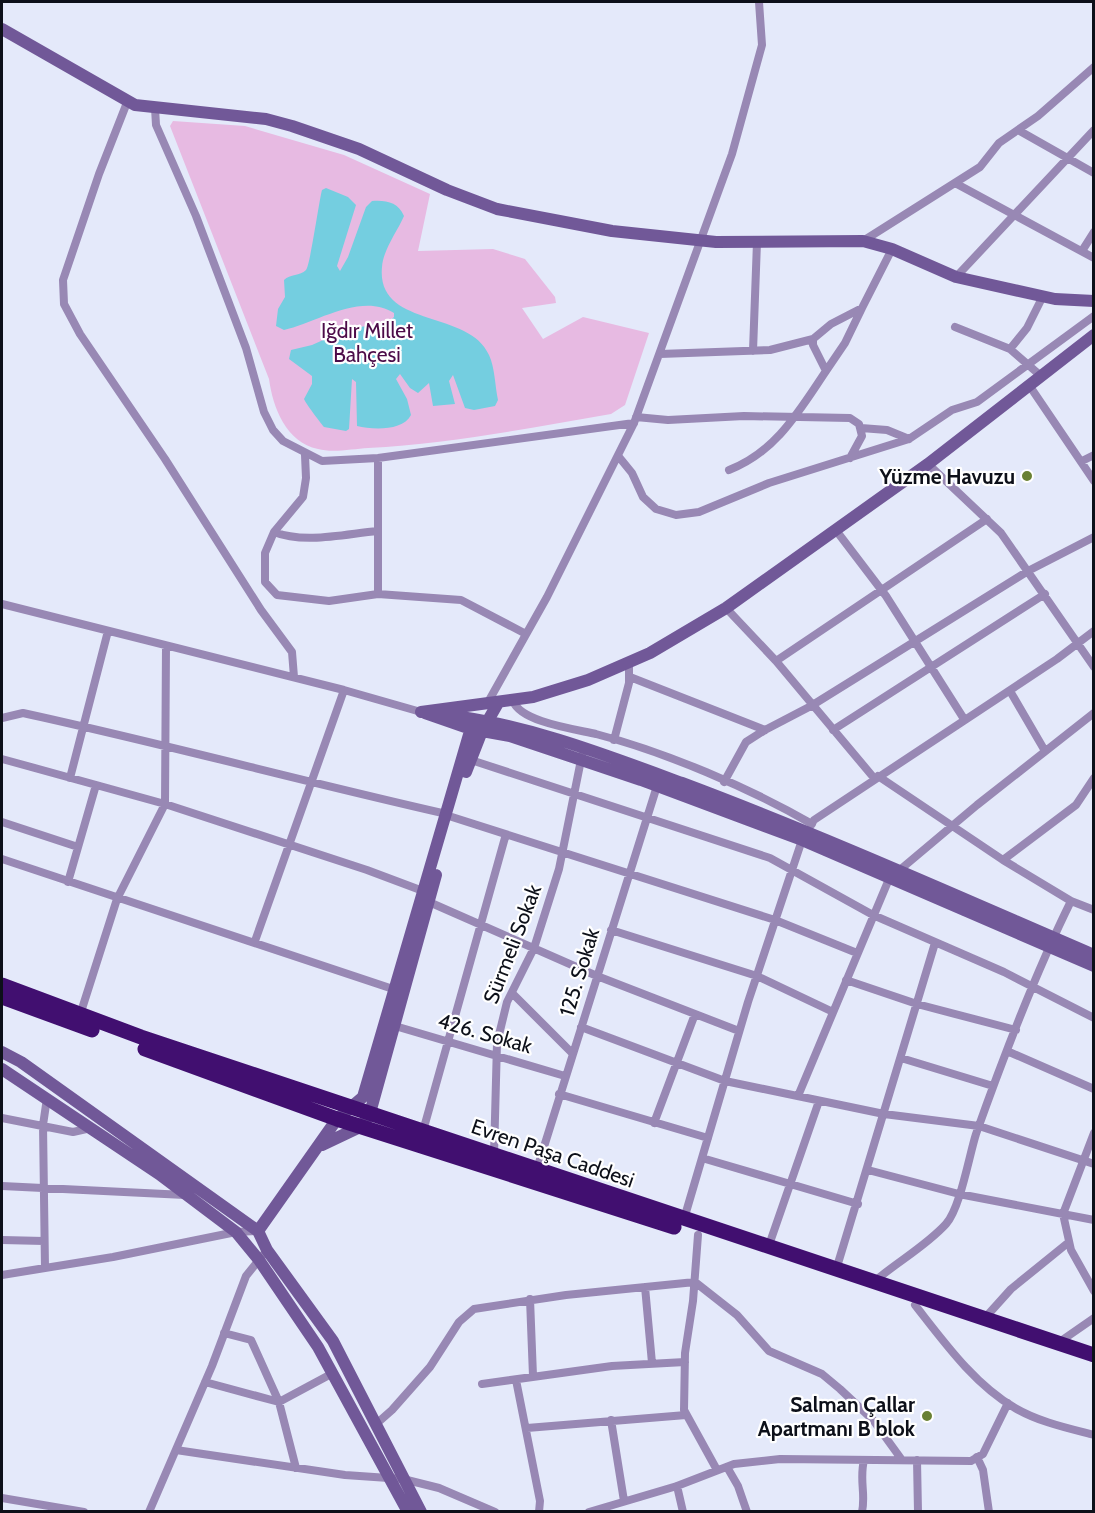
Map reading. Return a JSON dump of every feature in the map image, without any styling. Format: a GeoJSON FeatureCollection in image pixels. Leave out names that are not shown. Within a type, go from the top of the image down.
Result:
{"type":"FeatureCollection","features":[{"type":"Feature","properties":{"kind":"highway","name":"Evren Paşa Caddesi"},"geometry":{"type":"LineString","coordinates":[[2,985],[80,1015],[352,1107],[366,1119],[698,1234],[1094,1365]]}},
{"type":"Feature","properties":{"kind":"highway","name":"Evren Paşa Caddesi"},"geometry":{"type":"LineString","coordinates":[[2,997],[337,1119],[366,1119],[423,1131],[836,1271],[875,1281],[984,1320],[1094,1355]]}},
{"type":"Feature","properties":{"kind":"street"},"geometry":{"type":"LineString","coordinates":[[321,1146],[366,1119],[395,1026],[426,896],[449,815],[482,716],[619,458],[635,420],[732,154],[760,56],[762,32],[759,2]]}},
{"type":"Feature","properties":{"kind":"street"},"geometry":{"type":"LineString","coordinates":[[2,29],[135,105],[266,119],[292,126],[359,149],[447,190],[497,209],[612,231],[702,239],[757,242],[863,241],[892,249],[956,277],[1043,296],[1094,301]]}},
{"type":"Feature","properties":{"kind":"street"},"geometry":{"type":"LineString","coordinates":[[863,241],[980,167],[999,143],[1038,116],[1094,67]]}},
{"type":"Feature","properties":{"kind":"street"},"geometry":{"type":"LineString","coordinates":[[128,100],[98,176],[63,280],[64,304],[80,334],[165,459],[261,610],[292,652],[294,677]]}},
{"type":"Feature","properties":{"kind":"street"},"geometry":{"type":"LineString","coordinates":[[156,108],[156,125],[196,216],[246,348],[264,412],[273,430],[284,441],[305,454],[322,461],[378,458],[635,420],[796,416],[850,418],[861,428],[887,430],[909,439]]}},
{"type":"Feature","properties":{"kind":"street"},"geometry":{"type":"LineString","coordinates":[[1018,130],[1094,172]]}},
{"type":"Feature","properties":{"kind":"street"},"geometry":{"type":"LineString","coordinates":[[956,277],[1094,130]]}},
{"type":"Feature","properties":{"kind":"street"},"geometry":{"type":"LineString","coordinates":[[955,183],[1094,258]]}},
{"type":"Feature","properties":{"kind":"street"},"geometry":{"type":"LineString","coordinates":[[1082,251],[1094,232]]}},
{"type":"Feature","properties":{"kind":"street"},"geometry":{"type":"LineString","coordinates":[[753,351],[757,242]]}},
{"type":"Feature","properties":{"kind":"street"},"geometry":{"type":"LineString","coordinates":[[729,470],[747,463],[771,446],[796,416],[846,343],[892,249]]}},
{"type":"Feature","properties":{"kind":"street"},"geometry":{"type":"LineString","coordinates":[[1010,349],[1027,328],[1043,296]]}},
{"type":"Feature","properties":{"kind":"street"},"geometry":{"type":"LineString","coordinates":[[660,354],[753,351],[790,346],[813,339],[831,324],[862,308]]}},
{"type":"Feature","properties":{"kind":"street"},"geometry":{"type":"LineString","coordinates":[[619,458],[632,473],[647,502],[662,512],[676,515],[706,510],[768,483],[909,439],[952,410],[977,402],[1094,316]]}},
{"type":"Feature","properties":{"kind":"street"},"geometry":{"type":"LineString","coordinates":[[955,327],[1010,349],[1041,376]]}},
{"type":"Feature","properties":{"kind":"street"},"geometry":{"type":"LineString","coordinates":[[2,604],[294,677],[421,712],[482,716],[513,701],[588,680],[629,663],[726,608],[928,464],[1094,335]]}},
{"type":"Feature","properties":{"kind":"street"},"geometry":{"type":"LineString","coordinates":[[813,339],[813,345],[826,371]]}},
{"type":"Feature","properties":{"kind":"street"},"geometry":{"type":"LineString","coordinates":[[1029,385],[1094,481]]}},
{"type":"Feature","properties":{"kind":"street"},"geometry":{"type":"LineString","coordinates":[[850,458],[861,440],[861,428]]}},
{"type":"Feature","properties":{"kind":"street"},"geometry":{"type":"LineString","coordinates":[[305,454],[306,478],[303,497],[274,532],[265,553],[265,582],[277,595],[329,601],[378,594],[461,600],[526,633]]}},
{"type":"Feature","properties":{"kind":"street"},"geometry":{"type":"LineString","coordinates":[[1082,461],[1094,455]]}},
{"type":"Feature","properties":{"kind":"street"},"geometry":{"type":"LineString","coordinates":[[378,458],[378,594]]}},
{"type":"Feature","properties":{"kind":"street"},"geometry":{"type":"LineString","coordinates":[[928,464],[987,519],[1045,594],[1094,667]]}},
{"type":"Feature","properties":{"kind":"street"},"geometry":{"type":"LineString","coordinates":[[776,661],[987,519]]}},
{"type":"Feature","properties":{"kind":"street"},"geometry":{"type":"LineString","coordinates":[[835,529],[881,590],[964,719]]}},
{"type":"Feature","properties":{"kind":"street"},"geometry":{"type":"LineString","coordinates":[[274,532],[284,536],[306,538],[377,531]]}},
{"type":"Feature","properties":{"kind":"street"},"geometry":{"type":"LineString","coordinates":[[724,782],[746,742],[811,706],[1028,572],[1094,537]]}},
{"type":"Feature","properties":{"kind":"street"},"geometry":{"type":"LineString","coordinates":[[833,730],[930,665],[1045,594]]}},
{"type":"Feature","properties":{"kind":"street"},"geometry":{"type":"LineString","coordinates":[[726,608],[776,661],[811,706],[876,777],[1003,860],[1071,901],[1094,910]]}},
{"type":"Feature","properties":{"kind":"street"},"geometry":{"type":"LineString","coordinates":[[70,778],[108,631]]}},
{"type":"Feature","properties":{"kind":"street"},"geometry":{"type":"LineString","coordinates":[[684,1219],[757,976],[792,870],[808,832],[876,777],[1058,659],[1076,642],[1094,631]]}},
{"type":"Feature","properties":{"kind":"street"},"geometry":{"type":"LineString","coordinates":[[80,1015],[117,899],[165,804],[166,646]]}},
{"type":"Feature","properties":{"kind":"street"},"geometry":{"type":"LineString","coordinates":[[615,740],[630,677],[629,663]]}},
{"type":"Feature","properties":{"kind":"street"},"geometry":{"type":"LineString","coordinates":[[630,677],[765,730]]}},
{"type":"Feature","properties":{"kind":"street"},"geometry":{"type":"LineString","coordinates":[[255,941],[344,690]]}},
{"type":"Feature","properties":{"kind":"street"},"geometry":{"type":"LineString","coordinates":[[1010,691],[1045,751]]}},
{"type":"Feature","properties":{"kind":"street"},"geometry":{"type":"LineString","coordinates":[[513,701],[523,715],[615,740],[765,799],[808,832]]}},
{"type":"Feature","properties":{"kind":"street"},"geometry":{"type":"LineString","coordinates":[[421,712],[482,716],[510,736],[582,754],[808,832],[893,875],[1051,942],[1094,955]]}},
{"type":"Feature","properties":{"kind":"street"},"geometry":{"type":"LineString","coordinates":[[2,718],[23,713],[84,726],[164,744],[312,784],[449,815],[775,920],[857,952]]}},
{"type":"Feature","properties":{"kind":"street"},"geometry":{"type":"LineString","coordinates":[[798,1096],[857,952],[893,875],[1094,713]]}},
{"type":"Feature","properties":{"kind":"street"},"geometry":{"type":"LineString","coordinates":[[449,815],[471,760],[482,716]]}},
{"type":"Feature","properties":{"kind":"street"},"geometry":{"type":"LineString","coordinates":[[582,754],[657,786],[808,832]]}},
{"type":"Feature","properties":{"kind":"street","name":"Sürmeli Sokak"},"geometry":{"type":"LineString","coordinates":[[494,1155],[496,1044],[512,993],[534,948],[563,852],[582,754]]}},
{"type":"Feature","properties":{"kind":"street"},"geometry":{"type":"LineString","coordinates":[[2,759],[165,804],[290,844],[426,896],[479,924],[597,976],[740,1031]]}},
{"type":"Feature","properties":{"kind":"street"},"geometry":{"type":"LineString","coordinates":[[471,760],[770,858],[873,915],[1034,987],[1094,1018]]}},
{"type":"Feature","properties":{"kind":"street"},"geometry":{"type":"LineString","coordinates":[[1003,860],[1076,805],[1094,778]]}},
{"type":"Feature","properties":{"kind":"street"},"geometry":{"type":"LineString","coordinates":[[68,882],[96,785]]}},
{"type":"Feature","properties":{"kind":"street","name":"125. Sokak"},"geometry":{"type":"LineString","coordinates":[[537,1169],[657,786]]}},
{"type":"Feature","properties":{"kind":"street"},"geometry":{"type":"LineString","coordinates":[[2,822],[78,847]]}},
{"type":"Feature","properties":{"kind":"street"},"geometry":{"type":"LineString","coordinates":[[423,1131],[506,834]]}},
{"type":"Feature","properties":{"kind":"street"},"geometry":{"type":"LineString","coordinates":[[2,859],[117,899],[255,941],[393,989]]}},
{"type":"Feature","properties":{"kind":"street"},"geometry":{"type":"LineString","coordinates":[[258,1231],[321,1146],[337,1119],[363,1097],[393,989],[426,896]]}},
{"type":"Feature","properties":{"kind":"street"},"geometry":{"type":"LineString","coordinates":[[875,1281],[947,1223],[959,1194],[993,1086],[1051,942],[1071,901]]}},
{"type":"Feature","properties":{"kind":"street"},"geometry":{"type":"LineString","coordinates":[[611,930],[757,976],[833,1012]]}},
{"type":"Feature","properties":{"kind":"street"},"geometry":{"type":"LineString","coordinates":[[1051,942],[1094,966]]}},
{"type":"Feature","properties":{"kind":"street"},"geometry":{"type":"LineString","coordinates":[[836,1271],[935,943]]}},
{"type":"Feature","properties":{"kind":"street"},"geometry":{"type":"LineString","coordinates":[[846,980],[917,1004],[1016,1030]]}},
{"type":"Feature","properties":{"kind":"street"},"geometry":{"type":"LineString","coordinates":[[512,993],[572,1053]]}},
{"type":"Feature","properties":{"kind":"street"},"geometry":{"type":"LineString","coordinates":[[654,1123],[695,1014]]}},
{"type":"Feature","properties":{"kind":"street","name":"426. Sokak"},"geometry":{"type":"LineString","coordinates":[[395,1026],[565,1076]]}},
{"type":"Feature","properties":{"kind":"street"},"geometry":{"type":"LineString","coordinates":[[580,1028],[725,1081],[884,1114],[979,1126],[1094,1164]]}},
{"type":"Feature","properties":{"kind":"street"},"geometry":{"type":"LineString","coordinates":[[1007,1051],[1094,1089]]}},
{"type":"Feature","properties":{"kind":"street"},"geometry":{"type":"LineString","coordinates":[[2,1052],[29,1068],[258,1231],[263,1255],[397,1479],[421,1512]]}},
{"type":"Feature","properties":{"kind":"street"},"geometry":{"type":"LineString","coordinates":[[901,1058],[993,1086]]}},
{"type":"Feature","properties":{"kind":"street"},"geometry":{"type":"LineString","coordinates":[[2,1069],[186,1195],[263,1255],[333,1341],[375,1425],[408,1512]]}},
{"type":"Feature","properties":{"kind":"street"},"geometry":{"type":"LineString","coordinates":[[560,1095],[708,1138]]}},
{"type":"Feature","properties":{"kind":"street"},"geometry":{"type":"LineString","coordinates":[[45,1268],[43,1125],[47,1098]]}},
{"type":"Feature","properties":{"kind":"street"},"geometry":{"type":"LineString","coordinates":[[768,1248],[792,1185],[819,1101]]}},
{"type":"Feature","properties":{"kind":"street"},"geometry":{"type":"LineString","coordinates":[[2,1118],[73,1132],[91,1128]]}},
{"type":"Feature","properties":{"kind":"street"},"geometry":{"type":"LineString","coordinates":[[1094,1133],[1063,1214],[1069,1242],[1094,1291]]}},
{"type":"Feature","properties":{"kind":"street"},"geometry":{"type":"LineString","coordinates":[[702,1158],[858,1204]]}},
{"type":"Feature","properties":{"kind":"street"},"geometry":{"type":"LineString","coordinates":[[868,1170],[959,1194],[1094,1220]]}},
{"type":"Feature","properties":{"kind":"street"},"geometry":{"type":"LineString","coordinates":[[2,1186],[186,1195]]}},
{"type":"Feature","properties":{"kind":"street"},"geometry":{"type":"LineString","coordinates":[[2,1275],[200,1242],[236,1232],[258,1231]]}},
{"type":"Feature","properties":{"kind":"street"},"geometry":{"type":"LineString","coordinates":[[698,1234],[695,1282],[684,1362],[686,1415],[717,1470]]}},
{"type":"Feature","properties":{"kind":"street"},"geometry":{"type":"LineString","coordinates":[[2,1240],[44,1241]]}},
{"type":"Feature","properties":{"kind":"street"},"geometry":{"type":"LineString","coordinates":[[984,1320],[1011,1289],[1069,1242]]}},
{"type":"Feature","properties":{"kind":"street"},"geometry":{"type":"LineString","coordinates":[[149,1512],[205,1382],[246,1276],[263,1255]]}},
{"type":"Feature","properties":{"kind":"street"},"geometry":{"type":"LineString","coordinates":[[375,1425],[392,1410],[430,1367],[459,1322],[474,1309],[530,1299],[695,1282],[737,1315],[769,1351],[822,1374],[840,1389],[873,1420],[902,1460]]}},
{"type":"Feature","properties":{"kind":"street"},"geometry":{"type":"LineString","coordinates":[[645,1287],[652,1364]]}},
{"type":"Feature","properties":{"kind":"street"},"geometry":{"type":"LineString","coordinates":[[530,1299],[533,1376]]}},
{"type":"Feature","properties":{"kind":"street"},"geometry":{"type":"LineString","coordinates":[[915,1305],[953,1353],[988,1388],[1008,1403],[1049,1423],[1094,1435]]}},
{"type":"Feature","properties":{"kind":"street"},"geometry":{"type":"LineString","coordinates":[[1058,1344],[1094,1318]]}},
{"type":"Feature","properties":{"kind":"street"},"geometry":{"type":"LineString","coordinates":[[224,1333],[251,1340],[279,1402],[296,1468]]}},
{"type":"Feature","properties":{"kind":"street"},"geometry":{"type":"LineString","coordinates":[[482,1384],[533,1376],[684,1362]]}},
{"type":"Feature","properties":{"kind":"street"},"geometry":{"type":"LineString","coordinates":[[205,1382],[279,1402],[333,1373]]}},
{"type":"Feature","properties":{"kind":"street"},"geometry":{"type":"LineString","coordinates":[[516,1380],[540,1501],[539,1512]]}},
{"type":"Feature","properties":{"kind":"street"},"geometry":{"type":"LineString","coordinates":[[589,1512],[676,1486],[727,1467],[780,1459],[971,1461],[983,1454],[1008,1403]]}},
{"type":"Feature","properties":{"kind":"street"},"geometry":{"type":"LineString","coordinates":[[527,1428],[686,1415]]}},
{"type":"Feature","properties":{"kind":"street"},"geometry":{"type":"LineString","coordinates":[[611,1420],[624,1501]]}},
{"type":"Feature","properties":{"kind":"street"},"geometry":{"type":"LineString","coordinates":[[176,1450],[345,1475],[397,1479],[439,1488],[495,1512]]}},
{"type":"Feature","properties":{"kind":"street"},"geometry":{"type":"LineString","coordinates":[[977,1457],[983,1470],[989,1512]]}},
{"type":"Feature","properties":{"kind":"street"},"geometry":{"type":"LineString","coordinates":[[862,1512],[864,1504],[860,1475],[864,1460]]}},
{"type":"Feature","properties":{"kind":"street"},"geometry":{"type":"LineString","coordinates":[[917,1460],[918,1512]]}},
{"type":"Feature","properties":{"kind":"street"},"geometry":{"type":"LineString","coordinates":[[727,1467],[738,1486],[747,1512]]}},
{"type":"Feature","properties":{"kind":"street"},"geometry":{"type":"LineString","coordinates":[[676,1486],[684,1512]]}},
{"type":"Feature","properties":{"kind":"street"},"geometry":{"type":"LineString","coordinates":[[2,1498],[84,1512]]}},
{"type":"Feature","properties":{"kind":"street"},"geometry":{"type":"LineString","coordinates":[[15,1512],[16,1500]]}},
{"type":"Feature","properties":{"kind":"green space","name":"Iğdır Millet Bahçesi"},"geometry":{"type":"Polygon","coordinates":[[[173,121],[245,126],[344,155],[430,194],[418,251],[493,249],[525,259],[555,297],[556,303],[522,308],[543,339],[583,317],[649,333],[625,405],[611,414],[520,430],[399,446],[336,451],[318,449],[297,439],[289,431],[278,412],[269,379],[170,126],[173,121]]]}},
{"type":"Feature","properties":{"kind":"water"},"geometry":{"type":"Polygon","coordinates":[[[326,188],[348,197],[356,205],[337,266],[340,271],[348,257],[366,207],[372,201],[391,203],[401,211],[404,216],[383,261],[384,287],[393,300],[408,310],[463,331],[478,341],[489,355],[493,366],[498,400],[495,406],[474,410],[465,408],[453,375],[449,381],[455,404],[433,406],[429,383],[418,393],[410,388],[400,374],[396,379],[407,399],[411,415],[401,424],[387,428],[357,426],[356,382],[352,379],[349,429],[346,431],[324,427],[319,421],[304,399],[312,384],[312,376],[289,359],[291,350],[312,345],[350,328],[386,324],[394,317],[394,313],[381,307],[353,307],[284,330],[276,326],[278,309],[285,297],[284,280],[304,272],[308,266],[322,190],[326,188]]]}},
{"type":"Feature","properties":{"kind":"place","name":"Yüzme Havuzu"},"geometry":{"type":"Point","coordinates":[1027,476]}},
{"type":"Feature","properties":{"kind":"place","name":"Salman Çallar Apartmanı B blok"},"geometry":{"type":"Point","coordinates":[927,1416]}}]}
